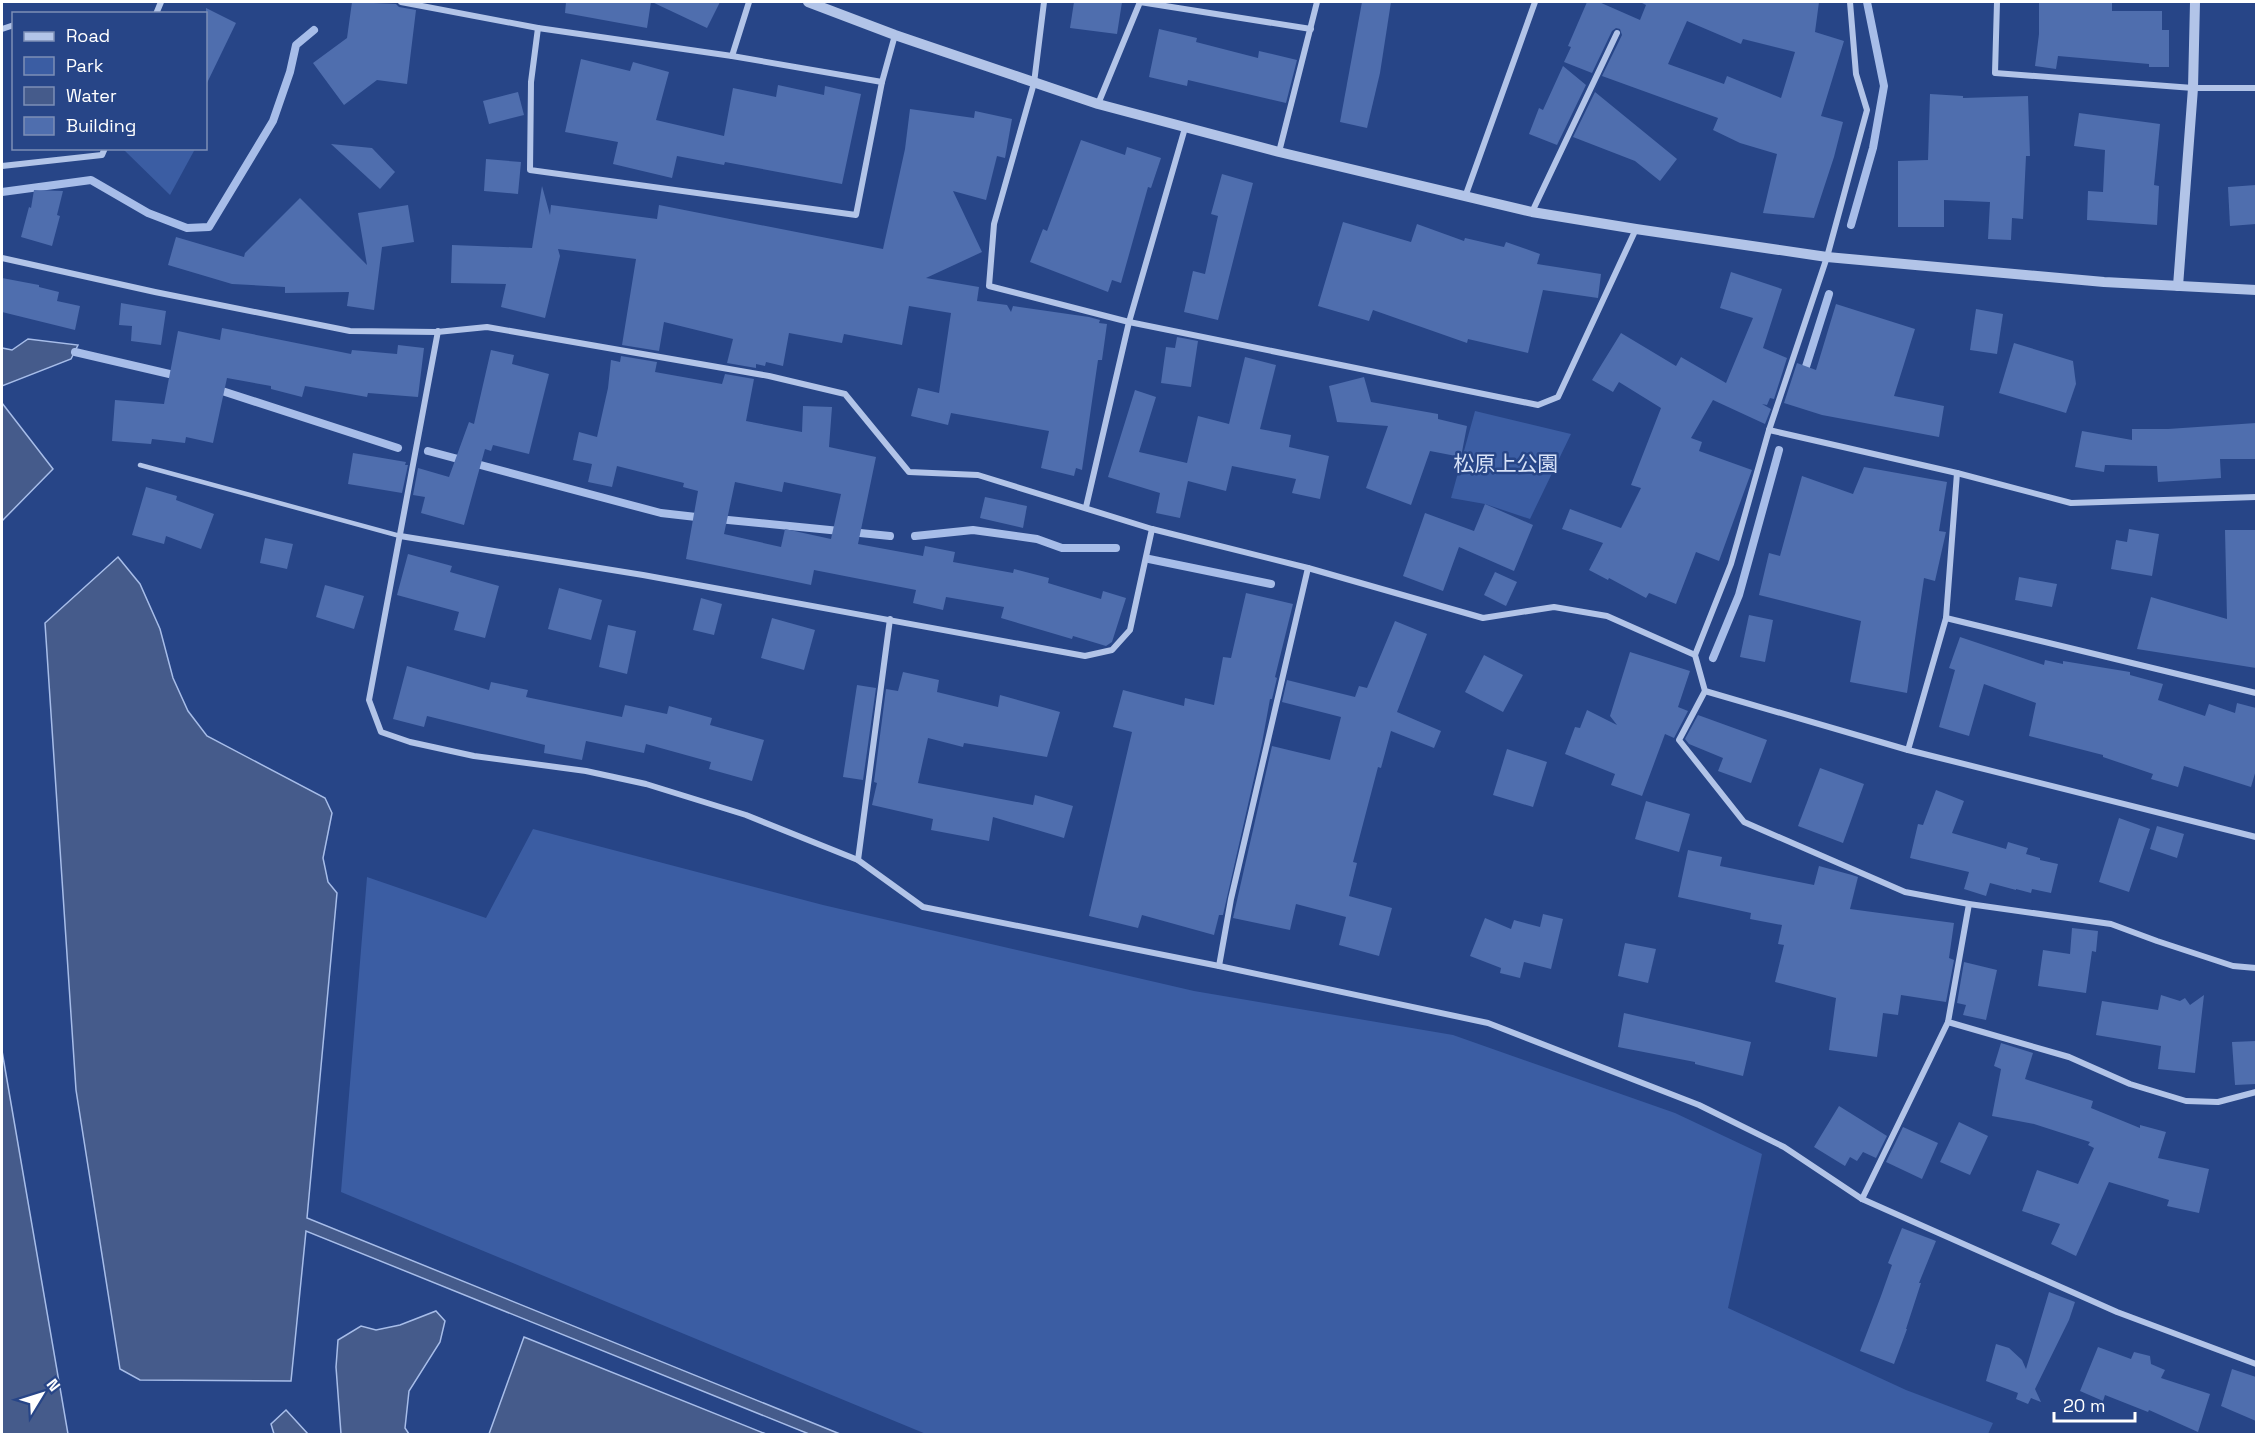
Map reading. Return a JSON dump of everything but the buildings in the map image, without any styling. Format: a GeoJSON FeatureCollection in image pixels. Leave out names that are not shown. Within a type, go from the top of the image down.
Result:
{"type":"FeatureCollection","features":[{"type":"Feature","properties":{"kind":"street"},"geometry":{"type":"LineString","coordinates":[[401,2],[430,4],[538,28],[732,56],[882,82]]}},
{"type":"Feature","properties":{"kind":"street"},"geometry":{"type":"LineString","coordinates":[[732,56],[749,2]]}},
{"type":"Feature","properties":{"kind":"street"},"geometry":{"type":"LineString","coordinates":[[808,2],[895,35],[1098,104],[1279,152],[1532,212],[1636,230],[1827,257],[2104,282],[2256,290]]}},
{"type":"Feature","properties":{"kind":"street"},"geometry":{"type":"LineString","coordinates":[[1044,2],[1034,83],[994,224],[989,286],[1129,322],[1538,405],[1558,397],[1636,230]]}},
{"type":"Feature","properties":{"kind":"street"},"geometry":{"type":"LineString","coordinates":[[1098,104],[1140,2],[1311,29]]}},
{"type":"Feature","properties":{"kind":"street"},"geometry":{"type":"LineString","coordinates":[[1279,152],[1317,2]]}},
{"type":"Feature","properties":{"kind":"street"},"geometry":{"type":"LineString","coordinates":[[1465,197],[1535,2]]}},
{"type":"Feature","properties":{"kind":"street"},"geometry":{"type":"LineString","coordinates":[[1850,2],[1856,74],[1867,110],[1827,257],[1769,430],[1731,564],[1695,655],[1705,691],[1679,740],[1744,822],[1905,892],[1969,904],[2111,924],[2233,966],[2256,968]]}},
{"type":"Feature","properties":{"kind":"street"},"geometry":{"type":"LineString","coordinates":[[1997,2],[1995,74],[2193,88],[2256,88]]}},
{"type":"Feature","properties":{"kind":"street"},"geometry":{"type":"LineString","coordinates":[[2178,286],[2193,88],[2195,2]]}},
{"type":"Feature","properties":{"kind":"street"},"geometry":{"type":"LineString","coordinates":[[538,28],[531,82],[530,170],[856,215],[882,82],[895,35]]}},
{"type":"Feature","properties":{"kind":"street"},"geometry":{"type":"LineString","coordinates":[[1532,212],[1617,33]]}},
{"type":"Feature","properties":{"kind":"street"},"geometry":{"type":"LineString","coordinates":[[1086,507],[1129,322],[1185,128]]}},
{"type":"Feature","properties":{"kind":"street"},"geometry":{"type":"LineString","coordinates":[[2,166],[102,155],[104,150]]}},
{"type":"Feature","properties":{"kind":"street"},"geometry":{"type":"LineString","coordinates":[[2,258],[155,292],[351,331],[438,331],[487,327],[769,376],[845,394],[909,472],[978,476],[1086,507],[1152,529],[1308,568],[1483,618],[1554,607],[1607,616],[1695,655]]}},
{"type":"Feature","properties":{"kind":"street"},"geometry":{"type":"LineString","coordinates":[[438,331],[369,699],[381,732],[410,742],[474,756],[586,771],[646,784],[746,815],[858,860],[923,908],[1220,966],[1488,1023],[1699,1105],[1784,1147],[1862,1199],[2117,1312],[2256,1364]]}},
{"type":"Feature","properties":{"kind":"street"},"geometry":{"type":"LineString","coordinates":[[1769,430],[1957,473],[2071,503],[2256,497]]}},
{"type":"Feature","properties":{"kind":"street"},"geometry":{"type":"LineString","coordinates":[[1908,750],[1946,618],[1957,473]]}},
{"type":"Feature","properties":{"kind":"street"},"geometry":{"type":"LineString","coordinates":[[400,536],[643,574],[1085,656],[1112,650],[1130,630],[1152,529]]}},
{"type":"Feature","properties":{"kind":"street"},"geometry":{"type":"LineString","coordinates":[[1220,966],[1231,899],[1308,568]]}},
{"type":"Feature","properties":{"kind":"street"},"geometry":{"type":"LineString","coordinates":[[1946,618],[2256,693]]}},
{"type":"Feature","properties":{"kind":"street"},"geometry":{"type":"LineString","coordinates":[[858,860],[890,619]]}},
{"type":"Feature","properties":{"kind":"street"},"geometry":{"type":"LineString","coordinates":[[1705,691],[1908,750],[2256,837]]}},
{"type":"Feature","properties":{"kind":"street"},"geometry":{"type":"LineString","coordinates":[[1862,1199],[1948,1022],[1969,904]]}},
{"type":"Feature","properties":{"kind":"street"},"geometry":{"type":"LineString","coordinates":[[1948,1022],[2069,1057],[2130,1084],[2186,1101],[2218,1102],[2256,1092]]}},
{"type":"Feature","properties":{"kind":"lane"},"geometry":{"type":"LineString","coordinates":[[140,465],[400,536]]}},
{"type":"Feature","properties":{"kind":"green space"},"geometry":{"type":"Polygon","coordinates":[[[124,150],[194,150],[170,195],[124,150]]]}},
{"type":"Feature","properties":{"kind":"green space","name":"松原上公園"},"geometry":{"type":"Polygon","coordinates":[[[1475,411],[1571,434],[1530,519],[1485,504],[1451,498],[1475,411]]]}},
{"type":"Feature","properties":{"kind":"green space"},"geometry":{"type":"Polygon","coordinates":[[[533,829],[823,905],[1194,991],[1453,1035],[1675,1113],[1762,1154],[1728,1308],[1906,1390],[1993,1423],[1988,1434],[926,1434],[341,1192],[367,877],[486,918],[533,829]]]}},
{"type":"Feature","properties":{"kind":"water"},"geometry":{"type":"Polygon","coordinates":[[[28,339],[78,345],[71,359],[2,386],[2,348],[12,350],[28,339]]]}},
{"type":"Feature","properties":{"kind":"water"},"geometry":{"type":"Polygon","coordinates":[[[2,403],[53,469],[2,521],[2,403]]]}},
{"type":"Feature","properties":{"kind":"water"},"geometry":{"type":"Polygon","coordinates":[[[118,557],[140,584],[160,629],[173,678],[188,711],[207,736],[325,798],[332,813],[323,858],[328,882],[337,893],[307,1218],[840,1434],[809,1434],[306,1231],[291,1381],[140,1380],[120,1369],[76,1090],[45,623],[118,557]]]}},
{"type":"Feature","properties":{"kind":"water"},"geometry":{"type":"Polygon","coordinates":[[[2,1051],[68,1434],[2,1434],[2,1051]]]}},
{"type":"Feature","properties":{"kind":"water"},"geometry":{"type":"Polygon","coordinates":[[[436,1311],[445,1321],[440,1342],[409,1391],[405,1428],[409,1434],[341,1434],[336,1367],[338,1340],[361,1326],[376,1330],[400,1325],[436,1311]]]}},
{"type":"Feature","properties":{"kind":"water"},"geometry":{"type":"Polygon","coordinates":[[[524,1337],[766,1434],[489,1434],[524,1337]]]}},
{"type":"Feature","properties":{"kind":"water"},"geometry":{"type":"Polygon","coordinates":[[[286,1410],[308,1434],[274,1434],[271,1424],[286,1410]]]}},
{"type":"Feature","properties":{"kind":"waterway"},"geometry":{"type":"LineString","coordinates":[[1851,225],[1873,148],[1884,86],[1867,2]]}},
{"type":"Feature","properties":{"kind":"waterway"},"geometry":{"type":"LineString","coordinates":[[2,192],[91,180],[148,213],[187,228],[209,227],[273,121],[290,72],[296,45],[314,30]]}},
{"type":"Feature","properties":{"kind":"waterway"},"geometry":{"type":"LineString","coordinates":[[1803,376],[1829,294]]}},
{"type":"Feature","properties":{"kind":"waterway"},"geometry":{"type":"LineString","coordinates":[[75,352],[178,376]]}},
{"type":"Feature","properties":{"kind":"waterway"},"geometry":{"type":"LineString","coordinates":[[216,389],[398,448]]}},
{"type":"Feature","properties":{"kind":"waterway"},"geometry":{"type":"LineString","coordinates":[[1713,658],[1739,595],[1779,450]]}},
{"type":"Feature","properties":{"kind":"waterway"},"geometry":{"type":"LineString","coordinates":[[428,451],[661,513],[705,518]]}},
{"type":"Feature","properties":{"kind":"waterway"},"geometry":{"type":"LineString","coordinates":[[718,519],[890,536]]}},
{"type":"Feature","properties":{"kind":"waterway"},"geometry":{"type":"LineString","coordinates":[[915,536],[973,530],[1037,539],[1062,548],[1116,548]]}},
{"type":"Feature","properties":{"kind":"waterway"},"geometry":{"type":"LineString","coordinates":[[1149,559],[1271,584]]}}]}
